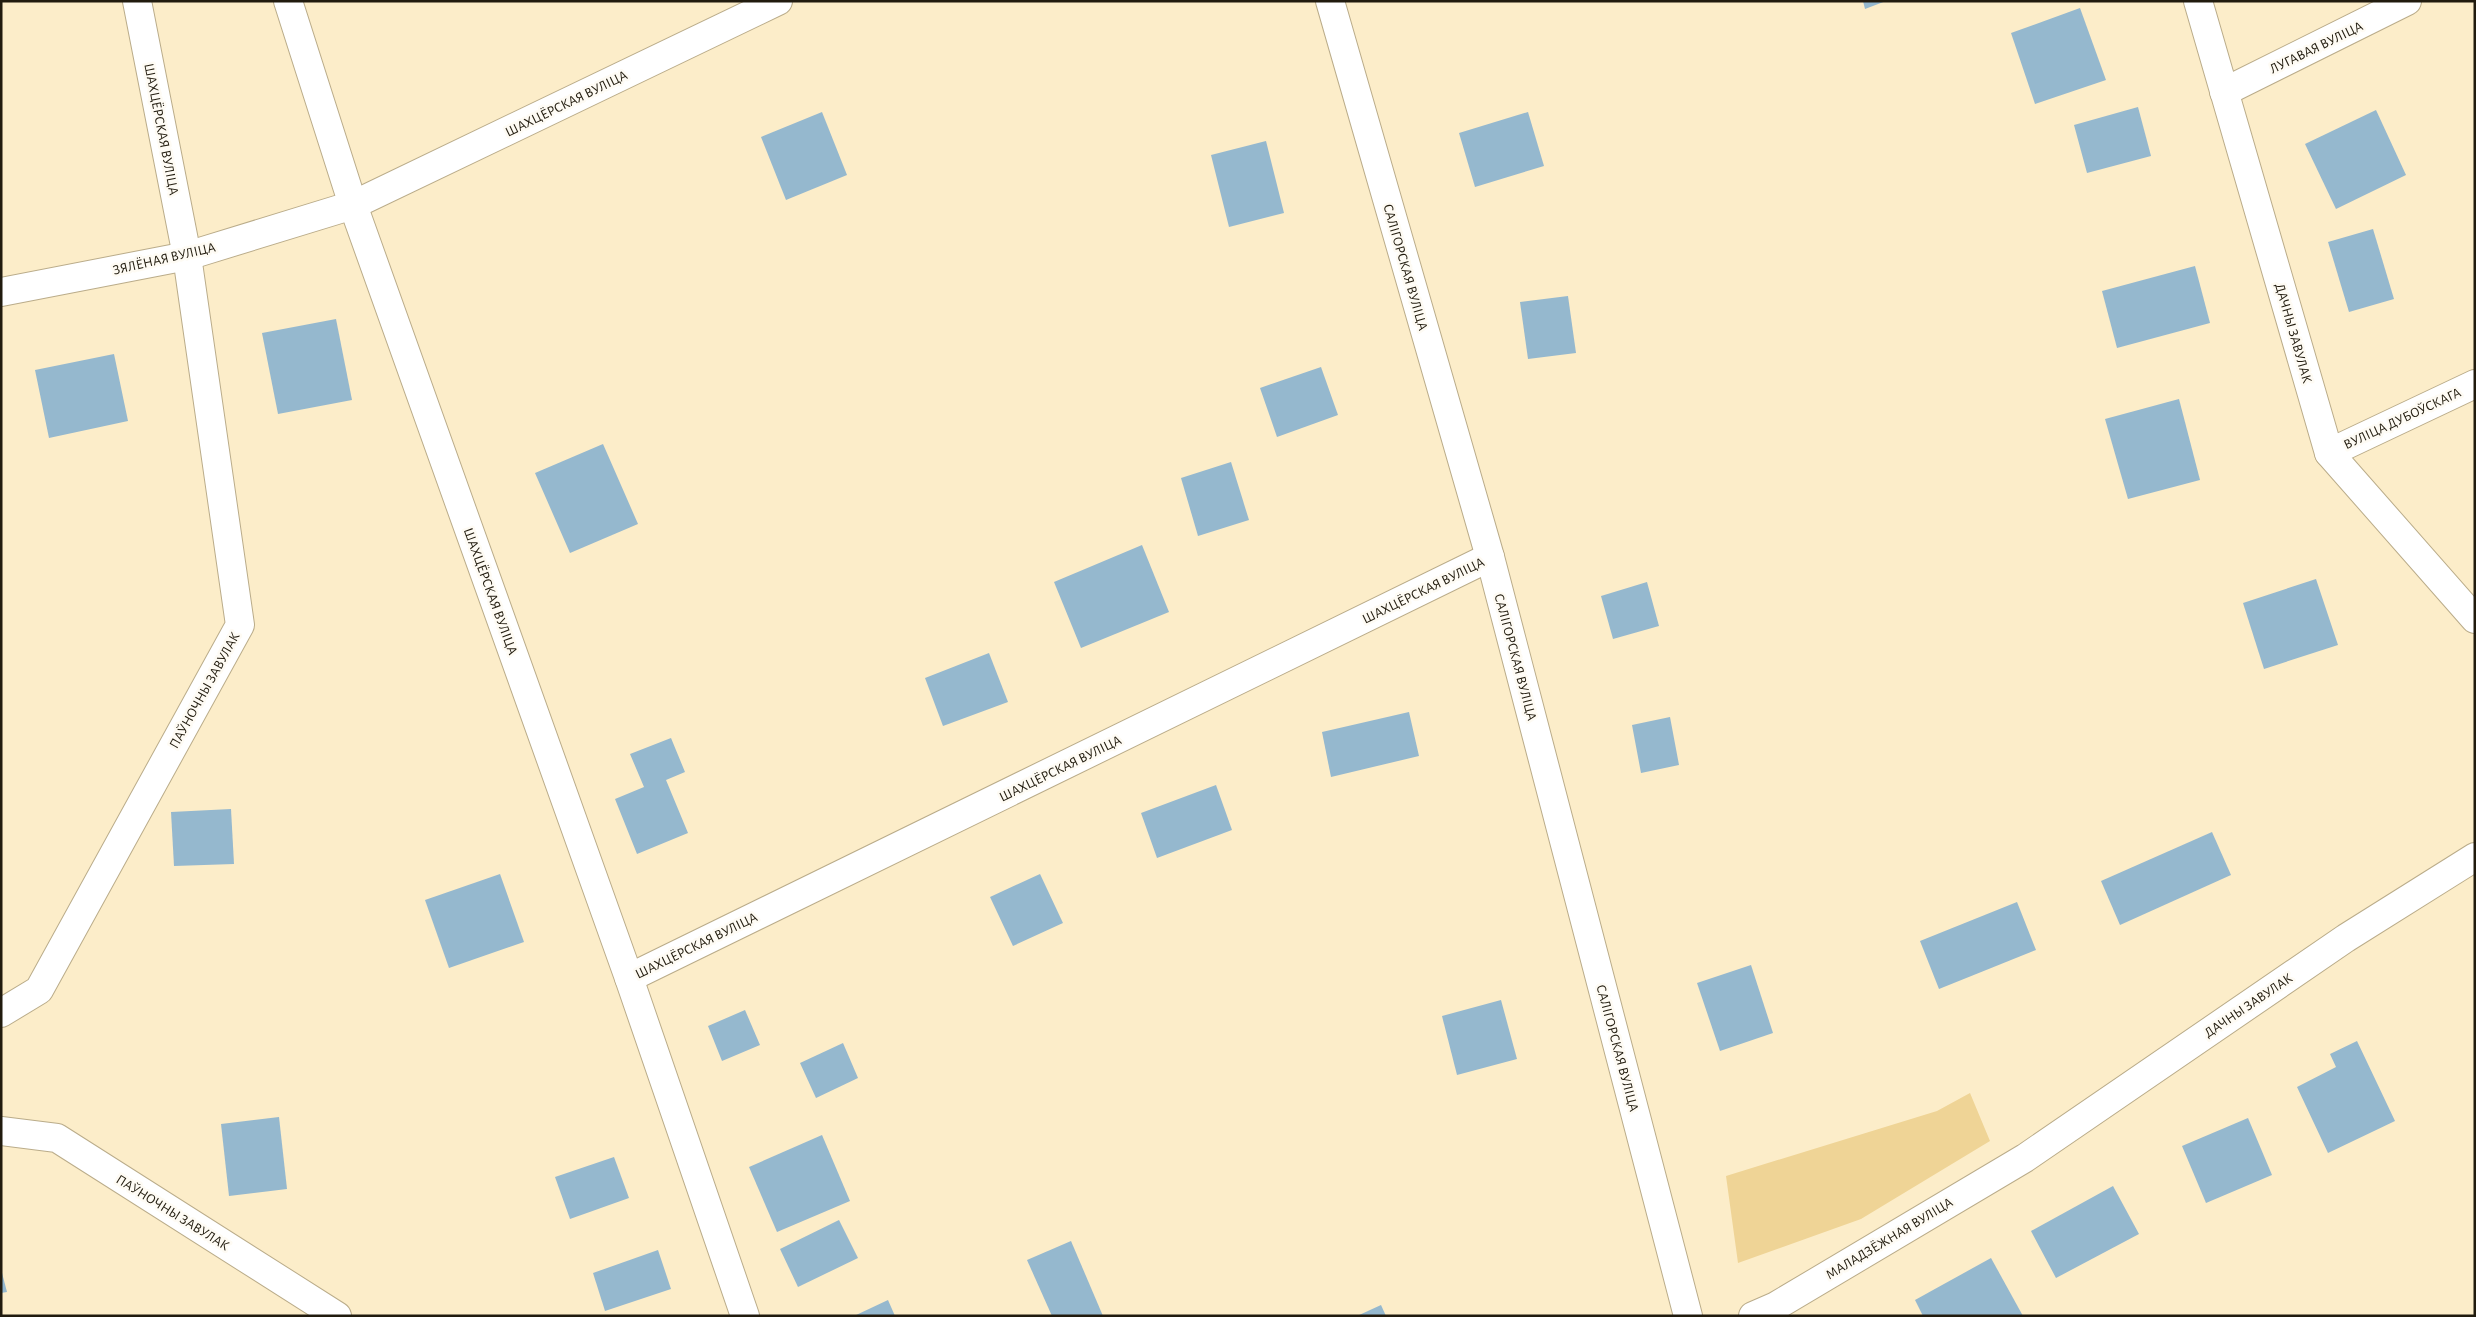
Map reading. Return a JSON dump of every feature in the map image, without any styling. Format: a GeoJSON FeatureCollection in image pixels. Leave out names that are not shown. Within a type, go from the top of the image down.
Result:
{"type":"FeatureCollection","features":[{"type":"Feature","properties":{"kind":"street","name":"ШАХЦЁРСКАЯ ВУЛІЦА"},"geometry":{"type":"LineString","coordinates":[[137,1],[187,256]]}},
{"type":"Feature","properties":{"kind":"street","name":"ШАХЦЁРСКАЯ ВУЛІЦА"},"geometry":{"type":"LineString","coordinates":[[288,1],[354,205],[629,978],[745,1316]]}},
{"type":"Feature","properties":{"kind":"street","name":"ШАХЦЁРСКАЯ ВУЛІЦА"},"geometry":{"type":"LineString","coordinates":[[354,205],[778,1]]}},
{"type":"Feature","properties":{"kind":"street","name":"САЛІГОРСКАЯ ВУЛІЦА"},"geometry":{"type":"LineString","coordinates":[[1330,1],[1490,557],[1688,1316]]}},
{"type":"Feature","properties":{"kind":"street","name":"ДАЧНЫ ЗАВУЛАК"},"geometry":{"type":"LineString","coordinates":[[2198,1],[2329,453],[2475,619]]}},
{"type":"Feature","properties":{"kind":"street","name":"ЛУГАВАЯ ВУЛІЦА"},"geometry":{"type":"LineString","coordinates":[[2224,92],[2408,1]]}},
{"type":"Feature","properties":{"kind":"street","name":"ЗЯЛЁНАЯ ВУЛІЦА"},"geometry":{"type":"LineString","coordinates":[[1,292],[187,256],[354,205]]}},
{"type":"Feature","properties":{"kind":"street","name":"ПАЎНОЧНЫ ЗАВУЛАК"},"geometry":{"type":"LineString","coordinates":[[1,1013],[39,990],[240,625],[187,256]]}},
{"type":"Feature","properties":{"kind":"street","name":"ВУЛІЦА ДУБОЎСКАГА"},"geometry":{"type":"LineString","coordinates":[[2329,453],[2475,384]]}},
{"type":"Feature","properties":{"kind":"street","name":"ШАХЦЁРСКАЯ ВУЛІЦА"},"geometry":{"type":"LineString","coordinates":[[629,978],[1490,557]]}},
{"type":"Feature","properties":{"kind":"street","name":"ДАЧНЫ ЗАВУЛАК"},"geometry":{"type":"LineString","coordinates":[[2024,1158],[2346,938],[2475,857]]}},
{"type":"Feature","properties":{"kind":"street","name":"ПАЎНОЧНЫ ЗАВУЛАК"},"geometry":{"type":"LineString","coordinates":[[1,1131],[57,1138],[337,1316]]}},
{"type":"Feature","properties":{"kind":"street","name":"МАЛАДЗЁЖНАЯ ВУЛІЦА"},"geometry":{"type":"LineString","coordinates":[[1753,1316],[1776,1306],[2024,1158]]}},
{"type":"Feature","properties":{"kind":"shaded area"},"geometry":{"type":"Polygon","coordinates":[[[1970,1093],[1990,1141],[1861,1219],[1738,1263],[1726,1176],[1937,1111],[1970,1093]]]}},
{"type":"Feature","properties":{"kind":"building"},"geometry":{"type":"Polygon","coordinates":[[[1863,1],[1886,1],[1865,9],[1863,1]]]}},
{"type":"Feature","properties":{"kind":"building"},"geometry":{"type":"Polygon","coordinates":[[[2080,8],[2106,80],[2035,104],[2011,33],[2080,8]]]}},
{"type":"Feature","properties":{"kind":"building"},"geometry":{"type":"Polygon","coordinates":[[[2138,107],[2151,156],[2087,173],[2074,125],[2138,107]]]}},
{"type":"Feature","properties":{"kind":"building"},"geometry":{"type":"Polygon","coordinates":[[[2376,110],[2406,175],[2336,209],[2305,144],[2376,110]]]}},
{"type":"Feature","properties":{"kind":"building"},"geometry":{"type":"Polygon","coordinates":[[[822,112],[847,175],[786,200],[761,137],[822,112]]]}},
{"type":"Feature","properties":{"kind":"building"},"geometry":{"type":"Polygon","coordinates":[[[1528,112],[1544,166],[1475,187],[1459,133],[1528,112]]]}},
{"type":"Feature","properties":{"kind":"building"},"geometry":{"type":"Polygon","coordinates":[[[1266,141],[1284,213],[1229,227],[1211,155],[1266,141]]]}},
{"type":"Feature","properties":{"kind":"building"},"geometry":{"type":"Polygon","coordinates":[[[2373,229],[2394,299],[2349,312],[2328,242],[2373,229]]]}},
{"type":"Feature","properties":{"kind":"building"},"geometry":{"type":"Polygon","coordinates":[[[2195,266],[2210,323],[2117,348],[2102,291],[2195,266]]]}},
{"type":"Feature","properties":{"kind":"building"},"geometry":{"type":"Polygon","coordinates":[[[1568,296],[1576,353],[1528,359],[1520,302],[1568,296]]]}},
{"type":"Feature","properties":{"kind":"building"},"geometry":{"type":"Polygon","coordinates":[[[336,319],[352,400],[278,414],[262,333],[336,319]]]}},
{"type":"Feature","properties":{"kind":"building"},"geometry":{"type":"Polygon","coordinates":[[[114,354],[128,421],[49,438],[35,370],[114,354]]]}},
{"type":"Feature","properties":{"kind":"building"},"geometry":{"type":"Polygon","coordinates":[[[1321,367],[1338,415],[1277,437],[1260,388],[1321,367]]]}},
{"type":"Feature","properties":{"kind":"building"},"geometry":{"type":"Polygon","coordinates":[[[2179,399],[2200,480],[2128,499],[2105,419],[2179,399]]]}},
{"type":"Feature","properties":{"kind":"building"},"geometry":{"type":"Polygon","coordinates":[[[603,444],[638,524],[570,553],[535,473],[603,444]]]}},
{"type":"Feature","properties":{"kind":"building"},"geometry":{"type":"Polygon","coordinates":[[[1231,462],[1249,520],[1198,536],[1181,478],[1231,462]]]}},
{"type":"Feature","properties":{"kind":"building"},"geometry":{"type":"Polygon","coordinates":[[[1142,545],[1169,612],[1081,648],[1054,582],[1142,545]]]}},
{"type":"Feature","properties":{"kind":"building"},"geometry":{"type":"Polygon","coordinates":[[[2316,579],[2338,645],[2264,669],[2243,603],[2316,579]]]}},
{"type":"Feature","properties":{"kind":"building"},"geometry":{"type":"Polygon","coordinates":[[[1647,582],[1659,626],[1613,639],[1601,596],[1647,582]]]}},
{"type":"Feature","properties":{"kind":"building"},"geometry":{"type":"Polygon","coordinates":[[[989,653],[1008,702],[943,726],[925,678],[989,653]]]}},
{"type":"Feature","properties":{"kind":"building"},"geometry":{"type":"Polygon","coordinates":[[[1409,712],[1419,756],[1331,777],[1322,732],[1409,712]]]}},
{"type":"Feature","properties":{"kind":"building"},"geometry":{"type":"Polygon","coordinates":[[[1670,717],[1679,765],[1641,773],[1632,725],[1670,717]]]}},
{"type":"Feature","properties":{"kind":"building"},"geometry":{"type":"Polygon","coordinates":[[[671,738],[685,772],[666,780],[688,833],[637,854],[615,799],[644,787],[630,754],[671,738]]]}},
{"type":"Feature","properties":{"kind":"building"},"geometry":{"type":"Polygon","coordinates":[[[1216,785],[1232,830],[1157,858],[1141,813],[1216,785]]]}},
{"type":"Feature","properties":{"kind":"building"},"geometry":{"type":"Polygon","coordinates":[[[231,809],[234,864],[174,866],[171,812],[231,809]]]}},
{"type":"Feature","properties":{"kind":"building"},"geometry":{"type":"Polygon","coordinates":[[[2212,832],[2231,875],[2120,925],[2101,881],[2212,832]]]}},
{"type":"Feature","properties":{"kind":"building"},"geometry":{"type":"Polygon","coordinates":[[[500,874],[524,942],[449,968],[425,900],[500,874]]]}},
{"type":"Feature","properties":{"kind":"building"},"geometry":{"type":"Polygon","coordinates":[[[1040,874],[1063,923],[1013,946],[990,897],[1040,874]]]}},
{"type":"Feature","properties":{"kind":"building"},"geometry":{"type":"Polygon","coordinates":[[[2017,902],[2036,950],[1939,989],[1920,941],[2017,902]]]}},
{"type":"Feature","properties":{"kind":"building"},"geometry":{"type":"Polygon","coordinates":[[[1751,965],[1773,1033],[1720,1051],[1697,983],[1751,965]]]}},
{"type":"Feature","properties":{"kind":"building"},"geometry":{"type":"Polygon","coordinates":[[[1501,1000],[1517,1059],[1457,1075],[1442,1016],[1501,1000]]]}},
{"type":"Feature","properties":{"kind":"building"},"geometry":{"type":"Polygon","coordinates":[[[745,1010],[760,1045],[722,1061],[708,1026],[745,1010]]]}},
{"type":"Feature","properties":{"kind":"building"},"geometry":{"type":"Polygon","coordinates":[[[2357,1041],[2395,1121],[2328,1153],[2297,1087],[2336,1067],[2330,1054],[2357,1041]]]}},
{"type":"Feature","properties":{"kind":"building"},"geometry":{"type":"Polygon","coordinates":[[[843,1043],[858,1078],[816,1098],[800,1063],[843,1043]]]}},
{"type":"Feature","properties":{"kind":"building"},"geometry":{"type":"Polygon","coordinates":[[[279,1117],[287,1189],[229,1196],[221,1124],[279,1117]]]}},
{"type":"Feature","properties":{"kind":"building"},"geometry":{"type":"Polygon","coordinates":[[[2248,1118],[2272,1175],[2206,1203],[2182,1146],[2248,1118]]]}},
{"type":"Feature","properties":{"kind":"building"},"geometry":{"type":"Polygon","coordinates":[[[822,1135],[850,1201],[777,1232],[749,1167],[822,1135]]]}},
{"type":"Feature","properties":{"kind":"building"},"geometry":{"type":"Polygon","coordinates":[[[614,1157],[629,1198],[570,1219],[555,1177],[614,1157]]]}},
{"type":"Feature","properties":{"kind":"building"},"geometry":{"type":"Polygon","coordinates":[[[2113,1186],[2139,1234],[2056,1278],[2031,1231],[2113,1186]]]}},
{"type":"Feature","properties":{"kind":"building"},"geometry":{"type":"Polygon","coordinates":[[[839,1220],[858,1258],[798,1287],[780,1249],[839,1220]]]}},
{"type":"Feature","properties":{"kind":"building"},"geometry":{"type":"Polygon","coordinates":[[[1071,1241],[1103,1316],[1052,1316],[1027,1260],[1071,1241]]]}},
{"type":"Feature","properties":{"kind":"building"},"geometry":{"type":"Polygon","coordinates":[[[658,1250],[671,1289],[605,1311],[593,1273],[658,1250]]]}},
{"type":"Feature","properties":{"kind":"building"},"geometry":{"type":"Polygon","coordinates":[[[1991,1258],[2023,1316],[1923,1316],[1915,1300],[1991,1258]]]}},
{"type":"Feature","properties":{"kind":"building"},"geometry":{"type":"Polygon","coordinates":[[[1,1269],[7,1292],[1,1293],[1,1269]]]}},
{"type":"Feature","properties":{"kind":"building"},"geometry":{"type":"Polygon","coordinates":[[[888,1300],[895,1316],[854,1316],[888,1300]]]}},
{"type":"Feature","properties":{"kind":"building"},"geometry":{"type":"Polygon","coordinates":[[[1381,1305],[1386,1316],[1357,1316],[1381,1305]]]}}]}
